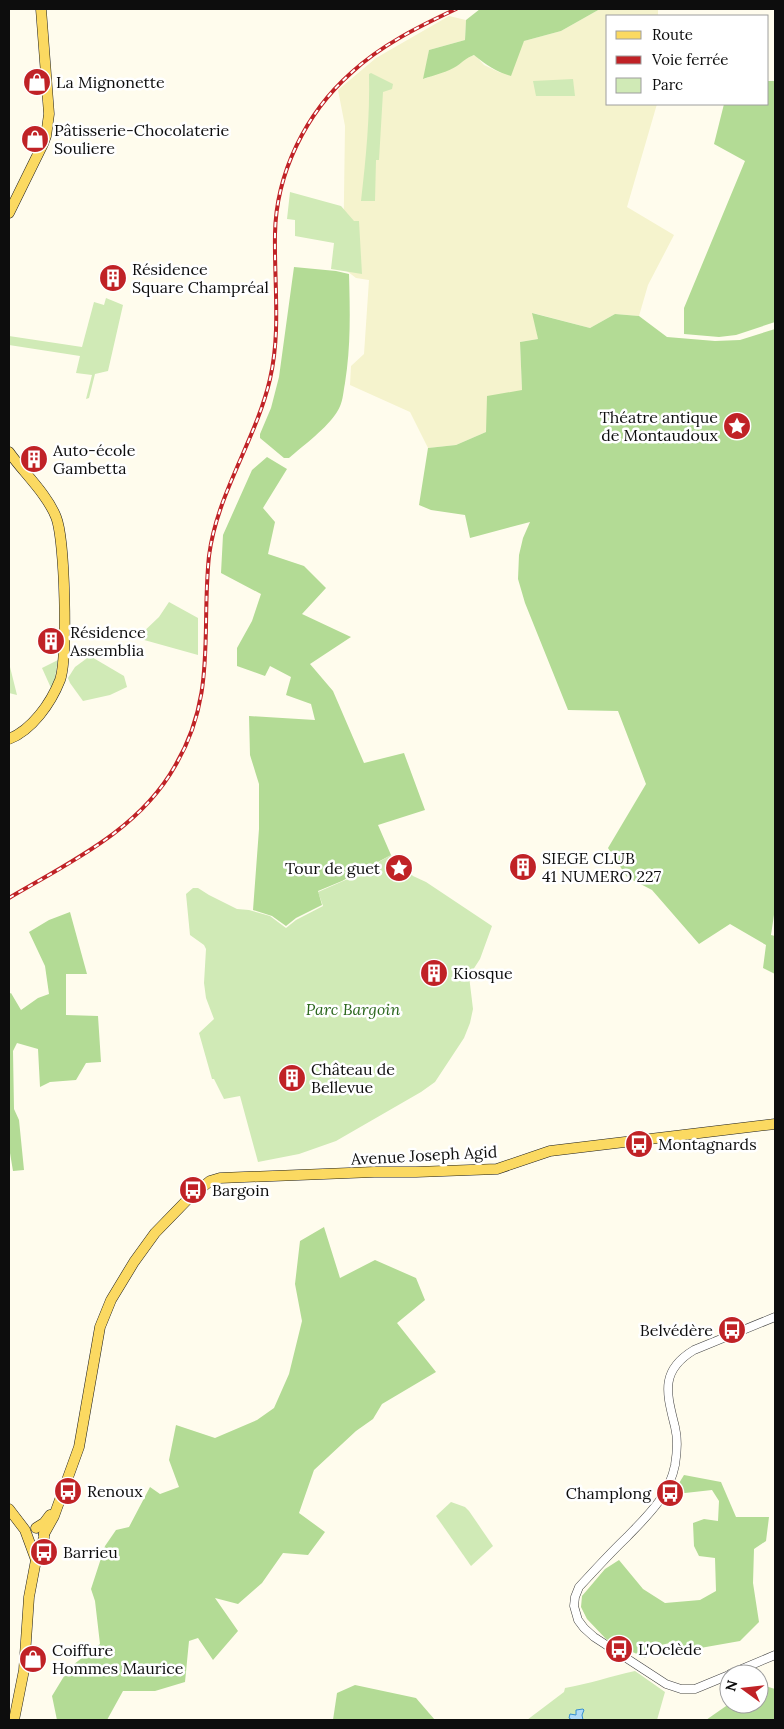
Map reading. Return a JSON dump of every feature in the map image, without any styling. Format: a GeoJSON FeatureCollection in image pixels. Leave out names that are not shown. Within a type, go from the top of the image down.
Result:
{"type":"FeatureCollection","features":[{"type":"Feature","properties":{"kind":"main road"},"geometry":{"type":"LineString","coordinates":[[9,213],[46,136],[48,114],[41,9]]}},
{"type":"Feature","properties":{"kind":"main road"},"geometry":{"type":"LineString","coordinates":[[9,452],[56,517],[62,555],[64,645],[61,678],[51,697],[32,723],[22,732],[9,739]]}},
{"type":"Feature","properties":{"kind":"main road","name":"Avenue Joseph Agid"},"geometry":{"type":"LineString","coordinates":[[36,1535],[56,1509],[79,1448],[100,1327],[111,1300],[134,1262],[156,1233],[190,1197],[210,1181],[220,1178],[497,1169],[544,1152],[555,1150],[775,1124]]}},
{"type":"Feature","properties":{"kind":"main road"},"geometry":{"type":"LineString","coordinates":[[9,1509],[36,1535],[36,1560],[29,1597],[24,1670],[14,1720]]}},
{"type":"Feature","properties":{"kind":"street"},"geometry":{"type":"LineString","coordinates":[[719,1679],[695,1689],[681,1689],[666,1684],[589,1634],[578,1620],[574,1603],[579,1587],[654,1509],[667,1490],[675,1464],[675,1429],[668,1396],[670,1377],[674,1368],[686,1355],[694,1350],[775,1317]]}},
{"type":"Feature","properties":{"kind":"street"},"geometry":{"type":"LineString","coordinates":[[754,1664],[775,1655]]}},
{"type":"Feature","properties":{"kind":"shaded area"},"geometry":{"type":"Polygon","coordinates":[[[600,9],[658,9],[658,15],[606,15],[606,105],[657,105],[627,207],[674,235],[648,285],[639,316],[615,314],[590,328],[533,313],[538,339],[520,342],[522,390],[486,432],[456,445],[428,448],[410,412],[350,385],[351,366],[364,354],[369,280],[356,278],[343,268],[345,126],[338,90],[376,58],[449,16],[466,20],[465,40],[429,50],[424,79],[457,66],[466,58],[475,55],[484,65],[501,73],[524,41],[561,31],[600,9]]]}},
{"type":"Feature","properties":{"kind":"green space"},"geometry":{"type":"Polygon","coordinates":[[[480,9],[600,9],[561,31],[524,41],[511,76],[492,68],[474,55],[449,70],[423,79],[429,50],[465,40],[466,20],[480,9]]]}},
{"type":"Feature","properties":{"kind":"green space"},"geometry":{"type":"Polygon","coordinates":[[[371,73],[393,84],[392,89],[383,92],[379,160],[376,160],[375,201],[361,201],[367,138],[369,74],[371,73]]]}},
{"type":"Feature","properties":{"kind":"green space"},"geometry":{"type":"Polygon","coordinates":[[[573,79],[575,96],[536,96],[533,81],[573,79]]]}},
{"type":"Feature","properties":{"kind":"green space"},"geometry":{"type":"Polygon","coordinates":[[[769,81],[775,81],[775,322],[736,335],[719,337],[684,334],[684,308],[745,161],[714,144],[724,105],[769,105],[769,81]]]}},
{"type":"Feature","properties":{"kind":"green space"},"geometry":{"type":"Polygon","coordinates":[[[290,192],[341,206],[354,221],[359,221],[362,274],[331,269],[334,243],[295,236],[295,220],[287,219],[290,192]]]}},
{"type":"Feature","properties":{"kind":"green space"},"geometry":{"type":"Polygon","coordinates":[[[294,267],[349,274],[349,342],[345,383],[339,409],[328,424],[315,436],[289,458],[284,458],[260,438],[260,434],[271,408],[279,377],[294,267]]]}},
{"type":"Feature","properties":{"kind":"green space"},"geometry":{"type":"Polygon","coordinates":[[[106,298],[123,305],[108,371],[95,374],[89,398],[86,399],[92,375],[76,373],[80,356],[9,345],[9,336],[82,347],[94,302],[104,305],[106,298]]]}},
{"type":"Feature","properties":{"kind":"green space"},"geometry":{"type":"Polygon","coordinates":[[[532,313],[590,328],[615,314],[639,316],[667,337],[715,341],[740,340],[775,329],[775,908],[771,935],[775,936],[775,974],[763,968],[766,945],[730,924],[699,944],[652,890],[627,877],[608,848],[646,784],[618,711],[568,710],[525,603],[518,579],[519,555],[523,538],[530,522],[470,538],[465,515],[431,510],[419,505],[428,448],[456,445],[486,432],[487,396],[522,390],[520,342],[538,339],[532,313]]]}},
{"type":"Feature","properties":{"kind":"green space"},"geometry":{"type":"Polygon","coordinates":[[[267,457],[287,469],[263,508],[275,522],[268,554],[304,566],[326,588],[302,614],[351,637],[310,664],[333,691],[364,763],[404,753],[425,810],[378,825],[391,855],[342,881],[318,891],[322,905],[296,918],[286,926],[272,916],[253,910],[259,829],[259,784],[250,755],[249,716],[315,720],[311,704],[286,695],[291,677],[270,666],[265,676],[237,666],[237,648],[252,621],[261,594],[221,573],[223,535],[252,470],[267,457]]]}},
{"type":"Feature","properties":{"kind":"green space"},"geometry":{"type":"Polygon","coordinates":[[[169,602],[198,618],[198,655],[137,638],[159,617],[169,602]]]}},
{"type":"Feature","properties":{"kind":"green space"},"geometry":{"type":"Polygon","coordinates":[[[90,656],[124,676],[127,687],[110,695],[83,701],[68,678],[75,667],[90,656]]]}},
{"type":"Feature","properties":{"kind":"green space"},"geometry":{"type":"Polygon","coordinates":[[[58,660],[55,678],[51,688],[42,668],[58,660]]]}},
{"type":"Feature","properties":{"kind":"green space"},"geometry":{"type":"Polygon","coordinates":[[[9,663],[17,695],[9,693],[9,663]]]}},
{"type":"Feature","properties":{"kind":"green space","name":"Parc Bargoin"},"geometry":{"type":"Polygon","coordinates":[[[391,855],[413,876],[426,882],[492,926],[480,959],[469,976],[473,1009],[464,1038],[435,1082],[421,1092],[336,1141],[299,1154],[258,1162],[240,1096],[224,1099],[214,1079],[212,1079],[199,1033],[214,1019],[206,998],[204,983],[206,949],[204,945],[190,935],[186,894],[193,888],[198,888],[237,909],[249,910],[270,916],[286,928],[296,920],[323,906],[318,892],[350,878],[391,855]]]}},
{"type":"Feature","properties":{"kind":"green space"},"geometry":{"type":"Polygon","coordinates":[[[70,912],[87,974],[66,974],[66,1015],[98,1016],[101,1062],[86,1063],[76,1080],[50,1082],[40,1087],[38,1049],[17,1043],[13,1051],[14,1109],[19,1120],[24,1170],[13,1171],[9,1147],[9,994],[11,993],[21,1010],[38,998],[49,994],[45,966],[29,932],[49,920],[70,912]]]}},
{"type":"Feature","properties":{"kind":"green space"},"geometry":{"type":"Polygon","coordinates":[[[324,1227],[340,1278],[375,1260],[416,1278],[425,1300],[397,1323],[436,1372],[382,1404],[373,1419],[356,1431],[314,1470],[299,1513],[325,1532],[308,1555],[283,1553],[262,1583],[238,1604],[215,1598],[238,1631],[213,1660],[198,1638],[189,1641],[185,1682],[155,1691],[123,1691],[107,1720],[57,1720],[52,1696],[69,1668],[100,1644],[95,1601],[91,1589],[105,1546],[116,1530],[129,1527],[150,1487],[160,1494],[179,1487],[169,1460],[176,1425],[215,1438],[257,1420],[274,1408],[289,1374],[302,1321],[295,1284],[300,1241],[324,1227]]]}},
{"type":"Feature","properties":{"kind":"green space"},"geometry":{"type":"Polygon","coordinates":[[[684,1475],[721,1482],[736,1517],[769,1517],[766,1541],[754,1549],[753,1583],[759,1622],[740,1641],[689,1650],[678,1641],[653,1647],[645,1658],[606,1639],[587,1619],[581,1607],[582,1596],[605,1569],[619,1560],[643,1589],[665,1603],[700,1600],[716,1591],[715,1558],[699,1556],[694,1546],[693,1523],[704,1519],[718,1521],[719,1501],[712,1490],[673,1493],[684,1475]]]}},
{"type":"Feature","properties":{"kind":"green space"},"geometry":{"type":"Polygon","coordinates":[[[451,1502],[465,1507],[469,1511],[493,1546],[471,1566],[436,1516],[451,1502]]]}},
{"type":"Feature","properties":{"kind":"green space"},"geometry":{"type":"Polygon","coordinates":[[[635,1671],[665,1692],[657,1720],[527,1720],[564,1692],[565,1688],[635,1671]]]}},
{"type":"Feature","properties":{"kind":"green space"},"geometry":{"type":"Polygon","coordinates":[[[355,1685],[416,1698],[435,1720],[333,1720],[337,1693],[355,1685]]]}},
{"type":"Feature","properties":{"kind":"green space"},"geometry":{"type":"Polygon","coordinates":[[[769,1687],[775,1689],[775,1720],[706,1720],[719,1711],[719,1714],[769,1714],[769,1687]]]}},
{"type":"Feature","properties":{"kind":"water"},"geometry":{"type":"Polygon","coordinates":[[[583,1709],[583,1720],[572,1720],[569,1718],[570,1714],[576,1715],[576,1710],[583,1709]]]}},
{"type":"Feature","properties":{"kind":"railway"},"geometry":{"type":"LineString","coordinates":[[9,898],[79,857],[123,826],[160,789],[175,766],[188,740],[197,714],[202,689],[205,663],[207,584],[213,533],[228,488],[256,424],[270,379],[276,325],[275,234],[281,189],[288,167],[307,125],[320,106],[351,73],[388,45],[415,29],[456,9]]}},
{"type":"Feature","properties":{"kind":"place","name":"La Mignonette"},"geometry":{"type":"Point","coordinates":[37,82]}},
{"type":"Feature","properties":{"kind":"place","name":"Pâtisserie-Chocolaterie Souliere"},"geometry":{"type":"Point","coordinates":[35,139]}},
{"type":"Feature","properties":{"kind":"place","name":"Résidence Square Champréal"},"geometry":{"type":"Point","coordinates":[113,278]}},
{"type":"Feature","properties":{"kind":"place","name":"Théatre antique de Montaudoux"},"geometry":{"type":"Point","coordinates":[737,426]}},
{"type":"Feature","properties":{"kind":"place","name":"Auto-école Gambetta"},"geometry":{"type":"Point","coordinates":[34,459]}},
{"type":"Feature","properties":{"kind":"place","name":"Résidence Assemblia"},"geometry":{"type":"Point","coordinates":[51,641]}},
{"type":"Feature","properties":{"kind":"place","name":"SIEGE CLUB 41 NUMERO 227"},"geometry":{"type":"Point","coordinates":[523,867]}},
{"type":"Feature","properties":{"kind":"place","name":"Tour de guet"},"geometry":{"type":"Point","coordinates":[399,868]}},
{"type":"Feature","properties":{"kind":"place","name":"Kiosque"},"geometry":{"type":"Point","coordinates":[434,973]}},
{"type":"Feature","properties":{"kind":"place","name":"Château de Bellevue"},"geometry":{"type":"Point","coordinates":[292,1078]}},
{"type":"Feature","properties":{"kind":"place","name":"Montagnards"},"geometry":{"type":"Point","coordinates":[639,1144]}},
{"type":"Feature","properties":{"kind":"place","name":"Bargoin"},"geometry":{"type":"Point","coordinates":[193,1190]}},
{"type":"Feature","properties":{"kind":"place","name":"Belvédère"},"geometry":{"type":"Point","coordinates":[732,1330]}},
{"type":"Feature","properties":{"kind":"place","name":"Renoux"},"geometry":{"type":"Point","coordinates":[68,1491]}},
{"type":"Feature","properties":{"kind":"place","name":"Champlong"},"geometry":{"type":"Point","coordinates":[670,1493]}},
{"type":"Feature","properties":{"kind":"place","name":"Barrieu"},"geometry":{"type":"Point","coordinates":[44,1552]}},
{"type":"Feature","properties":{"kind":"place","name":"L'Oclède"},"geometry":{"type":"Point","coordinates":[619,1649]}},
{"type":"Feature","properties":{"kind":"place","name":"Coiffure Hommes Maurice"},"geometry":{"type":"Point","coordinates":[33,1659]}}]}
